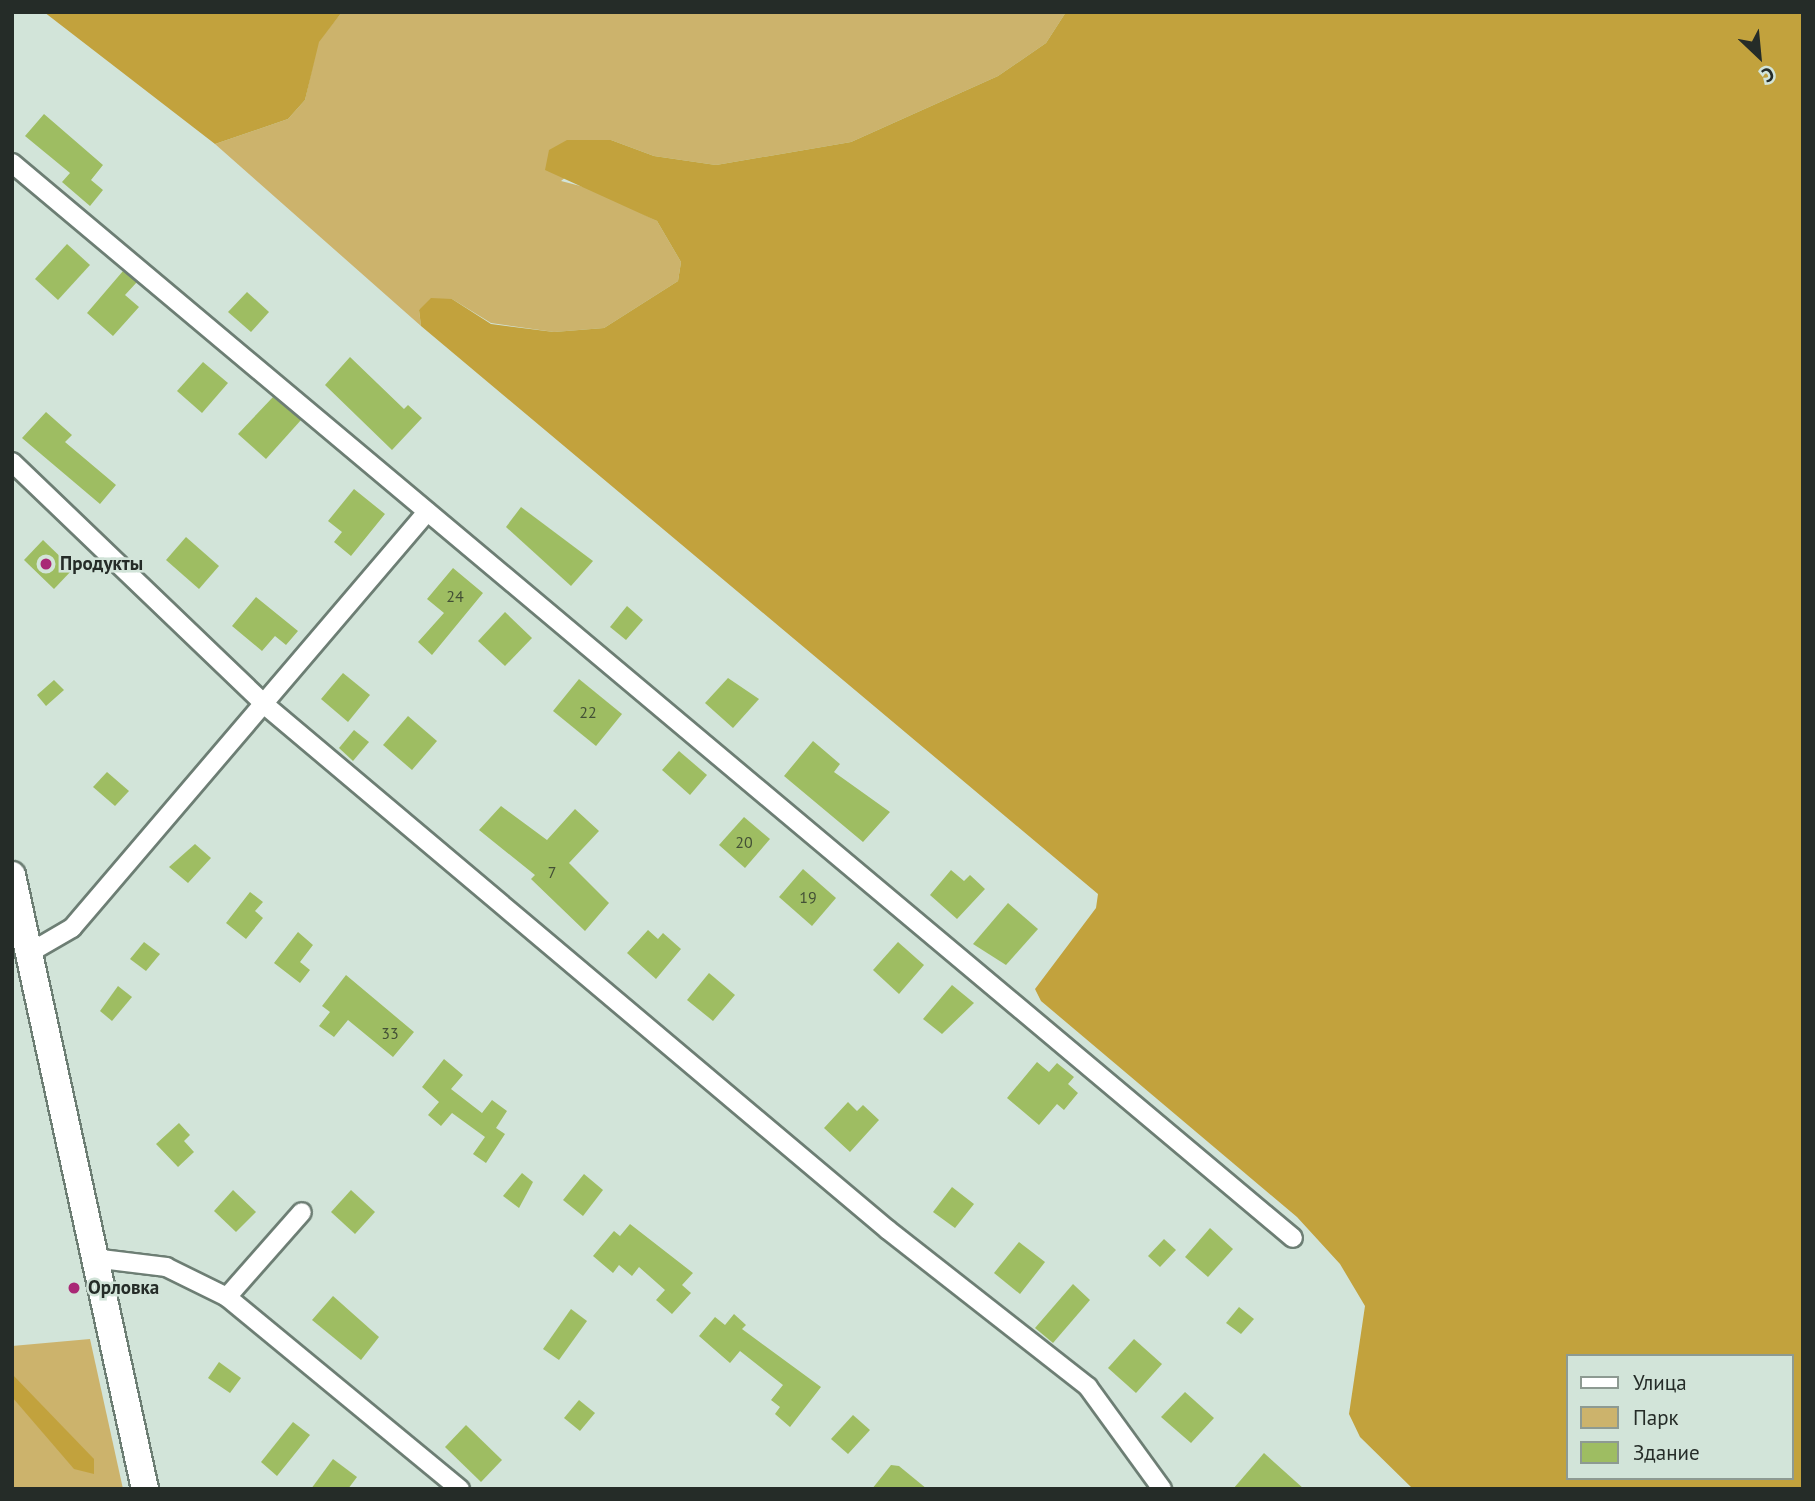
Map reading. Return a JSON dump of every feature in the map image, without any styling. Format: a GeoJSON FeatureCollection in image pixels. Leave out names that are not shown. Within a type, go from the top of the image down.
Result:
{"type":"FeatureCollection","features":[{"type":"Feature","properties":{"kind":"main road"},"geometry":{"type":"LineString","coordinates":[[12,875],[145,1489]]}},
{"type":"Feature","properties":{"kind":"street"},"geometry":{"type":"LineString","coordinates":[[12,163],[1293,1238]]}},
{"type":"Feature","properties":{"kind":"street"},"geometry":{"type":"LineString","coordinates":[[12,462],[265,705],[888,1230],[1088,1387],[1162,1489]]}},
{"type":"Feature","properties":{"kind":"street"},"geometry":{"type":"LineString","coordinates":[[29,953],[72,928],[427,512]]}},
{"type":"Feature","properties":{"kind":"street"},"geometry":{"type":"LineString","coordinates":[[227,1297],[302,1212]]}},
{"type":"Feature","properties":{"kind":"street"},"geometry":{"type":"LineString","coordinates":[[93,1258],[166,1267],[227,1297],[460,1489]]}},
{"type":"Feature","properties":{"kind":"green space"},"geometry":{"type":"Polygon","coordinates":[[[342,12],[1066,12],[1046,43],[998,76],[851,142],[716,165],[654,156],[611,140],[561,181],[596,190],[657,221],[681,262],[678,281],[604,328],[554,332],[491,323],[452,299],[419,310],[421,326],[215,144],[288,119],[305,100],[318,42],[342,12]]]}},
{"type":"Feature","properties":{"kind":"green space"},"geometry":{"type":"Polygon","coordinates":[[[90,1339],[123,1489],[12,1489],[12,1346],[90,1339]]]}},
{"type":"Feature","properties":{"kind":"shaded area"},"geometry":{"type":"Polygon","coordinates":[[[44,12],[342,12],[319,42],[305,100],[288,119],[215,144],[44,12]]]}},
{"type":"Feature","properties":{"kind":"shaded area"},"geometry":{"type":"Polygon","coordinates":[[[1066,12],[1803,12],[1803,1489],[1413,1489],[1360,1437],[1349,1414],[1365,1306],[1340,1264],[1297,1217],[1041,1001],[1035,989],[1096,908],[1098,894],[421,326],[419,310],[431,298],[452,299],[491,324],[554,332],[604,328],[678,281],[681,262],[657,221],[545,170],[549,150],[567,140],[611,140],[654,156],[716,165],[851,142],[998,76],[1046,43],[1066,12]]]}},
{"type":"Feature","properties":{"kind":"shaded area"},"geometry":{"type":"Polygon","coordinates":[[[12,1374],[94,1459],[94,1474],[74,1469],[12,1397],[12,1374]]]}},
{"type":"Feature","properties":{"kind":"building"},"geometry":{"type":"Polygon","coordinates":[[[44,114],[103,165],[91,180],[103,190],[90,206],[62,182],[70,173],[25,136],[44,114]]]}},
{"type":"Feature","properties":{"kind":"building"},"geometry":{"type":"Polygon","coordinates":[[[67,244],[90,265],[58,300],[35,279],[67,244]]]}},
{"type":"Feature","properties":{"kind":"building"},"geometry":{"type":"Polygon","coordinates":[[[123,271],[137,282],[125,295],[139,307],[113,336],[87,313],[123,271]]]}},
{"type":"Feature","properties":{"kind":"building"},"geometry":{"type":"Polygon","coordinates":[[[247,292],[269,312],[251,332],[228,312],[247,292]]]}},
{"type":"Feature","properties":{"kind":"building"},"geometry":{"type":"Polygon","coordinates":[[[350,357],[404,409],[408,405],[422,418],[392,450],[325,385],[350,357]]]}},
{"type":"Feature","properties":{"kind":"building"},"geometry":{"type":"Polygon","coordinates":[[[203,362],[228,383],[202,413],[177,391],[203,362]]]}},
{"type":"Feature","properties":{"kind":"building"},"geometry":{"type":"Polygon","coordinates":[[[273,397],[301,420],[266,459],[238,434],[273,397]]]}},
{"type":"Feature","properties":{"kind":"building"},"geometry":{"type":"Polygon","coordinates":[[[46,412],[72,435],[65,442],[116,485],[100,504],[22,438],[46,412]]]}},
{"type":"Feature","properties":{"kind":"building"},"geometry":{"type":"Polygon","coordinates":[[[354,489],[385,514],[351,556],[334,542],[342,532],[328,521],[354,489]]]}},
{"type":"Feature","properties":{"kind":"building"},"geometry":{"type":"Polygon","coordinates":[[[521,507],[593,561],[571,586],[506,527],[521,507]]]}},
{"type":"Feature","properties":{"kind":"building"},"geometry":{"type":"Polygon","coordinates":[[[186,537],[219,566],[199,589],[166,560],[186,537]]]}},
{"type":"Feature","properties":{"kind":"building"},"geometry":{"type":"Polygon","coordinates":[[[43,540],[73,569],[54,589],[24,560],[43,540]]]}},
{"type":"Feature","properties":{"kind":"building"},"geometry":{"type":"Polygon","coordinates":[[[453,568],[483,593],[432,655],[418,642],[444,613],[427,599],[453,568]]]}},
{"type":"Feature","properties":{"kind":"building"},"geometry":{"type":"Polygon","coordinates":[[[256,597],[298,631],[286,645],[275,636],[262,651],[232,626],[256,597]]]}},
{"type":"Feature","properties":{"kind":"building"},"geometry":{"type":"Polygon","coordinates":[[[627,606],[643,620],[626,640],[610,627],[627,606]]]}},
{"type":"Feature","properties":{"kind":"building"},"geometry":{"type":"Polygon","coordinates":[[[505,612],[532,638],[505,666],[478,641],[505,612]]]}},
{"type":"Feature","properties":{"kind":"building"},"geometry":{"type":"Polygon","coordinates":[[[343,673],[370,695],[348,722],[321,699],[343,673]]]}},
{"type":"Feature","properties":{"kind":"building"},"geometry":{"type":"Polygon","coordinates":[[[728,678],[759,699],[733,728],[705,703],[728,678]]]}},
{"type":"Feature","properties":{"kind":"building"},"geometry":{"type":"Polygon","coordinates":[[[579,679],[622,714],[596,746],[553,711],[579,679]]]}},
{"type":"Feature","properties":{"kind":"building"},"geometry":{"type":"Polygon","coordinates":[[[54,680],[64,690],[46,706],[37,695],[54,680]]]}},
{"type":"Feature","properties":{"kind":"building"},"geometry":{"type":"Polygon","coordinates":[[[408,716],[437,741],[412,770],[383,745],[408,716]]]}},
{"type":"Feature","properties":{"kind":"building"},"geometry":{"type":"Polygon","coordinates":[[[354,730],[369,742],[353,761],[339,748],[354,730]]]}},
{"type":"Feature","properties":{"kind":"building"},"geometry":{"type":"Polygon","coordinates":[[[813,741],[840,764],[834,772],[890,812],[863,842],[784,776],[813,741]]]}},
{"type":"Feature","properties":{"kind":"building"},"geometry":{"type":"Polygon","coordinates":[[[679,751],[707,775],[690,795],[662,770],[679,751]]]}},
{"type":"Feature","properties":{"kind":"building"},"geometry":{"type":"Polygon","coordinates":[[[107,772],[129,791],[115,806],[93,787],[107,772]]]}},
{"type":"Feature","properties":{"kind":"building"},"geometry":{"type":"Polygon","coordinates":[[[501,806],[547,840],[575,809],[599,831],[569,863],[609,903],[585,931],[531,879],[535,875],[479,830],[501,806]]]}},
{"type":"Feature","properties":{"kind":"building"},"geometry":{"type":"Polygon","coordinates":[[[744,817],[770,839],[745,868],[719,845],[744,817]]]}},
{"type":"Feature","properties":{"kind":"building"},"geometry":{"type":"Polygon","coordinates":[[[195,844],[211,858],[188,883],[169,867],[195,844]]]}},
{"type":"Feature","properties":{"kind":"building"},"geometry":{"type":"Polygon","coordinates":[[[803,869],[836,898],[812,926],[779,897],[803,869]]]}},
{"type":"Feature","properties":{"kind":"building"},"geometry":{"type":"Polygon","coordinates":[[[951,870],[964,881],[970,875],[985,889],[957,919],[930,895],[951,870]]]}},
{"type":"Feature","properties":{"kind":"building"},"geometry":{"type":"Polygon","coordinates":[[[250,892],[263,902],[255,911],[263,918],[246,939],[226,923],[250,892]]]}},
{"type":"Feature","properties":{"kind":"building"},"geometry":{"type":"Polygon","coordinates":[[[1008,903],[1038,929],[1006,965],[973,944],[1008,903]]]}},
{"type":"Feature","properties":{"kind":"building"},"geometry":{"type":"Polygon","coordinates":[[[648,930],[658,939],[663,933],[681,949],[656,979],[627,953],[648,930]]]}},
{"type":"Feature","properties":{"kind":"building"},"geometry":{"type":"Polygon","coordinates":[[[298,932],[313,945],[300,962],[310,970],[300,983],[274,963],[298,932]]]}},
{"type":"Feature","properties":{"kind":"building"},"geometry":{"type":"Polygon","coordinates":[[[144,942],[160,954],[146,971],[130,959],[144,942]]]}},
{"type":"Feature","properties":{"kind":"building"},"geometry":{"type":"Polygon","coordinates":[[[898,942],[924,965],[899,994],[873,970],[898,942]]]}},
{"type":"Feature","properties":{"kind":"building"},"geometry":{"type":"Polygon","coordinates":[[[709,973],[735,995],[713,1021],[687,1000],[709,973]]]}},
{"type":"Feature","properties":{"kind":"building"},"geometry":{"type":"Polygon","coordinates":[[[346,975],[414,1032],[393,1057],[348,1020],[334,1037],[319,1026],[330,1012],[322,1006],[346,975]]]}},
{"type":"Feature","properties":{"kind":"building"},"geometry":{"type":"Polygon","coordinates":[[[952,985],[974,1003],[942,1034],[923,1019],[952,985]]]}},
{"type":"Feature","properties":{"kind":"building"},"geometry":{"type":"Polygon","coordinates":[[[118,986],[132,997],[112,1021],[100,1011],[118,986]]]}},
{"type":"Feature","properties":{"kind":"building"},"geometry":{"type":"Polygon","coordinates":[[[444,1059],[463,1075],[451,1089],[482,1113],[492,1100],[507,1111],[496,1128],[505,1134],[486,1163],[473,1154],[485,1137],[452,1113],[441,1126],[428,1115],[439,1102],[422,1087],[444,1059]]]}},
{"type":"Feature","properties":{"kind":"building"},"geometry":{"type":"Polygon","coordinates":[[[1037,1062],[1049,1072],[1057,1063],[1074,1077],[1068,1084],[1078,1093],[1064,1110],[1057,1104],[1039,1125],[1007,1098],[1037,1062]]]}},
{"type":"Feature","properties":{"kind":"building"},"geometry":{"type":"Polygon","coordinates":[[[848,1102],[857,1111],[863,1105],[879,1120],[850,1152],[824,1128],[848,1102]]]}},
{"type":"Feature","properties":{"kind":"building"},"geometry":{"type":"Polygon","coordinates":[[[179,1123],[190,1135],[184,1141],[194,1152],[178,1167],[156,1144],[179,1123]]]}},
{"type":"Feature","properties":{"kind":"building"},"geometry":{"type":"Polygon","coordinates":[[[522,1173],[533,1182],[519,1208],[503,1196],[522,1173]]]}},
{"type":"Feature","properties":{"kind":"building"},"geometry":{"type":"Polygon","coordinates":[[[584,1174],[603,1190],[583,1216],[563,1200],[584,1174]]]}},
{"type":"Feature","properties":{"kind":"building"},"geometry":{"type":"Polygon","coordinates":[[[952,1187],[974,1204],[955,1228],[933,1212],[952,1187]]]}},
{"type":"Feature","properties":{"kind":"building"},"geometry":{"type":"Polygon","coordinates":[[[233,1190],[256,1212],[236,1232],[214,1211],[233,1190]]]}},
{"type":"Feature","properties":{"kind":"building"},"geometry":{"type":"Polygon","coordinates":[[[351,1190],[375,1212],[355,1234],[331,1212],[351,1190]]]}},
{"type":"Feature","properties":{"kind":"building"},"geometry":{"type":"Polygon","coordinates":[[[630,1224],[693,1273],[682,1285],[691,1293],[672,1314],[656,1300],[665,1290],[639,1267],[632,1276],[619,1265],[613,1273],[593,1256],[614,1231],[620,1236],[630,1224]]]}},
{"type":"Feature","properties":{"kind":"building"},"geometry":{"type":"Polygon","coordinates":[[[1210,1228],[1233,1249],[1208,1277],[1185,1257],[1210,1228]]]}},
{"type":"Feature","properties":{"kind":"building"},"geometry":{"type":"Polygon","coordinates":[[[1164,1239],[1176,1250],[1160,1267],[1148,1256],[1164,1239]]]}},
{"type":"Feature","properties":{"kind":"building"},"geometry":{"type":"Polygon","coordinates":[[[1019,1242],[1045,1262],[1020,1294],[994,1273],[1019,1242]]]}},
{"type":"Feature","properties":{"kind":"building"},"geometry":{"type":"Polygon","coordinates":[[[1073,1284],[1090,1300],[1053,1343],[1035,1328],[1073,1284]]]}},
{"type":"Feature","properties":{"kind":"building"},"geometry":{"type":"Polygon","coordinates":[[[333,1296],[379,1337],[361,1360],[312,1320],[333,1296]]]}},
{"type":"Feature","properties":{"kind":"building"},"geometry":{"type":"Polygon","coordinates":[[[1239,1307],[1254,1319],[1241,1334],[1226,1323],[1239,1307]]]}},
{"type":"Feature","properties":{"kind":"building"},"geometry":{"type":"Polygon","coordinates":[[[571,1309],[587,1321],[559,1360],[543,1349],[571,1309]]]}},
{"type":"Feature","properties":{"kind":"building"},"geometry":{"type":"Polygon","coordinates":[[[734,1314],[746,1325],[742,1329],[821,1387],[790,1427],[775,1414],[780,1407],[771,1400],[783,1385],[740,1351],[730,1363],[699,1336],[715,1317],[725,1325],[734,1314]]]}},
{"type":"Feature","properties":{"kind":"building"},"geometry":{"type":"Polygon","coordinates":[[[1134,1339],[1162,1364],[1136,1393],[1108,1368],[1134,1339]]]}},
{"type":"Feature","properties":{"kind":"building"},"geometry":{"type":"Polygon","coordinates":[[[219,1362],[241,1378],[230,1393],[208,1378],[219,1362]]]}},
{"type":"Feature","properties":{"kind":"building"},"geometry":{"type":"Polygon","coordinates":[[[1185,1392],[1214,1418],[1191,1443],[1161,1417],[1185,1392]]]}},
{"type":"Feature","properties":{"kind":"building"},"geometry":{"type":"Polygon","coordinates":[[[579,1400],[595,1413],[580,1431],[564,1418],[579,1400]]]}},
{"type":"Feature","properties":{"kind":"building"},"geometry":{"type":"Polygon","coordinates":[[[853,1415],[870,1430],[848,1454],[831,1439],[853,1415]]]}},
{"type":"Feature","properties":{"kind":"building"},"geometry":{"type":"Polygon","coordinates":[[[293,1422],[310,1435],[277,1476],[261,1462],[293,1422]]]}},
{"type":"Feature","properties":{"kind":"building"},"geometry":{"type":"Polygon","coordinates":[[[466,1425],[502,1460],[481,1482],[445,1447],[466,1425]]]}},
{"type":"Feature","properties":{"kind":"building"},"geometry":{"type":"Polygon","coordinates":[[[1264,1453],[1304,1489],[1233,1489],[1264,1453]]]}},
{"type":"Feature","properties":{"kind":"building"},"geometry":{"type":"Polygon","coordinates":[[[333,1459],[357,1477],[348,1489],[311,1489],[333,1459]]]}},
{"type":"Feature","properties":{"kind":"building"},"geometry":{"type":"Polygon","coordinates":[[[891,1465],[899,1466],[927,1489],[872,1489],[891,1465]]]}},
{"type":"Feature","properties":{"kind":"place","name":"Продукты"},"geometry":{"type":"Point","coordinates":[46,564]}},
{"type":"Feature","properties":{"kind":"place","name":"Орловка"},"geometry":{"type":"Point","coordinates":[74,1288]}}]}
